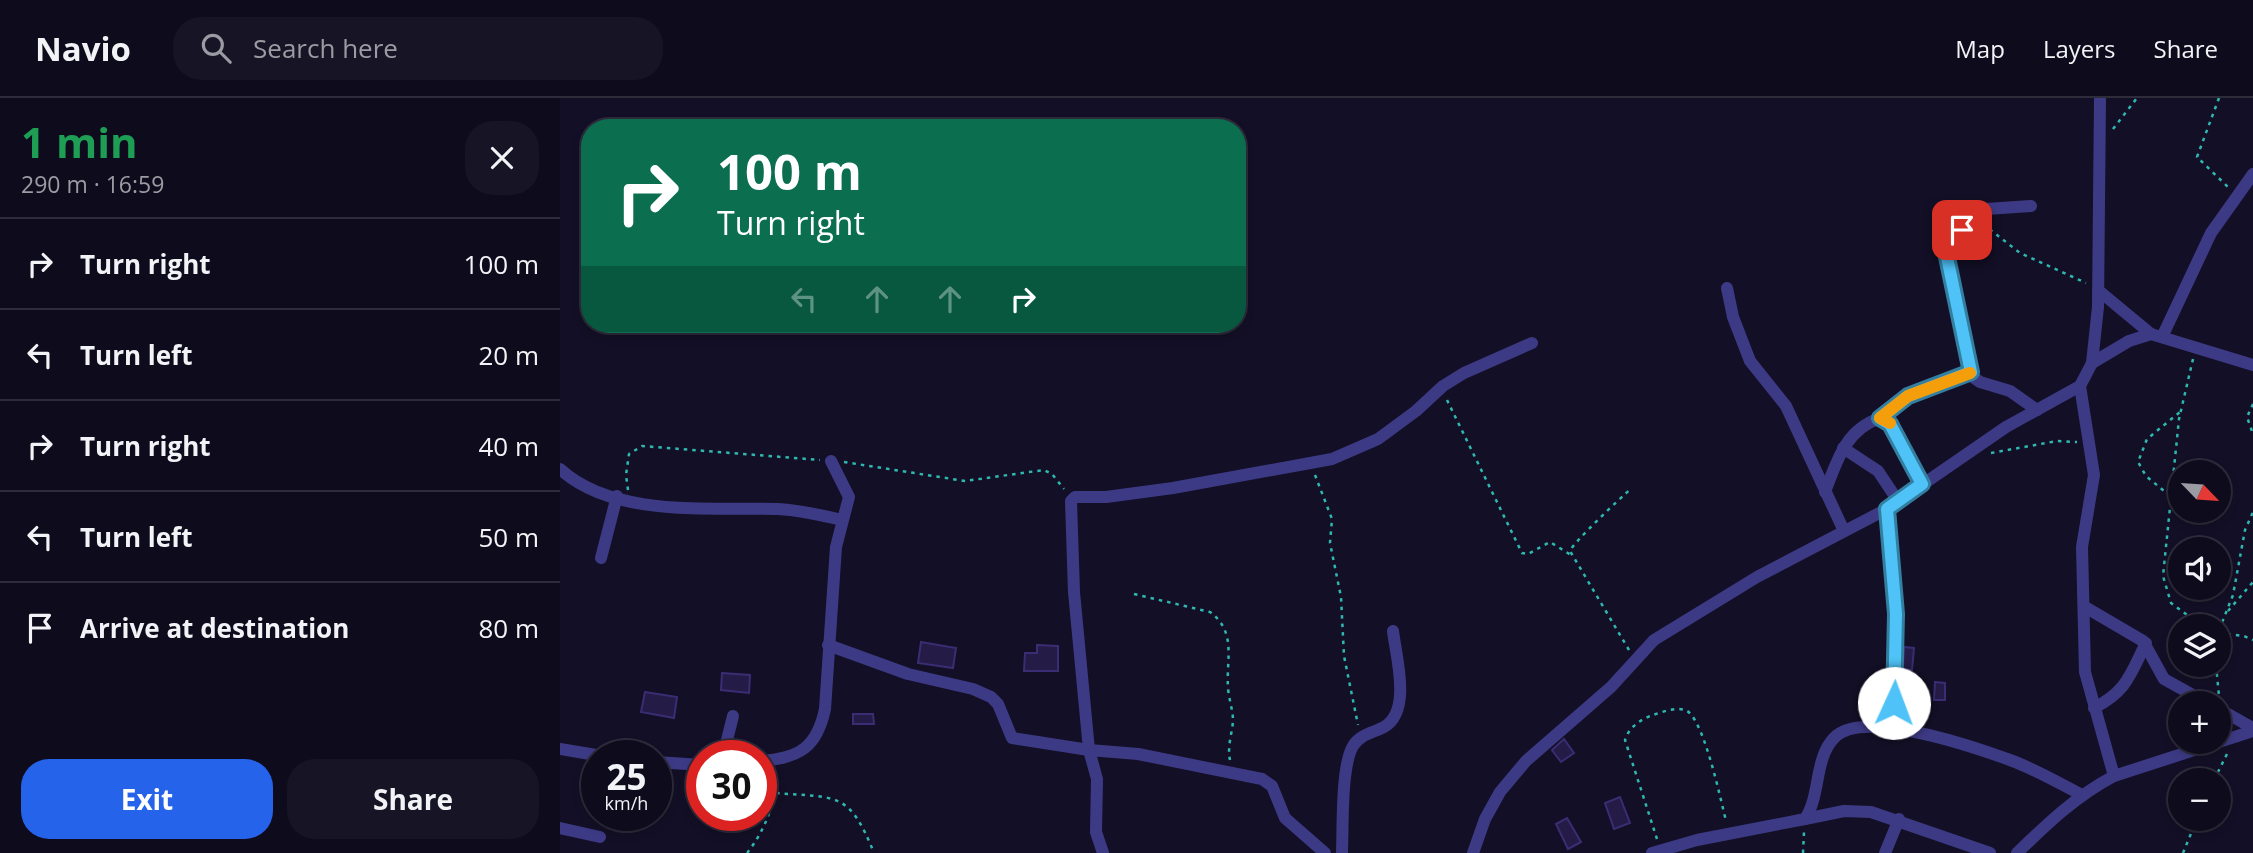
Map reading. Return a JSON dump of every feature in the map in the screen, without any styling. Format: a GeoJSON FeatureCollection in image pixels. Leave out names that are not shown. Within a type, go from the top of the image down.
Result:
{"type":"FeatureCollection","features":[{"type":"Feature","properties":{"kind":"street"},"geometry":{"type":"LineString","coordinates":[[1473,853],[1485,819],[1500,792],[1527,761],[1611,687],[1654,640],[1722,597],[1892,505],[2037,410],[2080,386],[2092,363],[2098,290],[2100,98]]}},
{"type":"Feature","properties":{"kind":"street"},"geometry":{"type":"LineString","coordinates":[[2157,335],[2211,233],[2253,174]]}},
{"type":"Feature","properties":{"kind":"street"},"geometry":{"type":"LineString","coordinates":[[2031,206],[1993,207],[1977,214],[1951,242],[1947,257],[1971,372],[1980,382],[2010,391],[2037,410]]}},
{"type":"Feature","properties":{"kind":"street"},"geometry":{"type":"LineString","coordinates":[[1727,288],[1733,317],[1750,361],[1786,405],[1844,531]]}},
{"type":"Feature","properties":{"kind":"street"},"geometry":{"type":"LineString","coordinates":[[2098,290],[2157,335],[2197,345],[2253,365]]}},
{"type":"Feature","properties":{"kind":"street"},"geometry":{"type":"LineString","coordinates":[[2092,363],[2129,341],[2157,335]]}},
{"type":"Feature","properties":{"kind":"street"},"geometry":{"type":"LineString","coordinates":[[1103,853],[1096,832],[1097,779],[1089,750],[1074,592],[1070,502],[1075,497],[1106,497],[1173,488],[1332,459],[1378,439],[1416,411],[1443,386],[1464,373],[1532,344]]}},
{"type":"Feature","properties":{"kind":"street"},"geometry":{"type":"LineString","coordinates":[[1825,492],[1843,448],[1858,428],[1880,418],[1908,396],[1971,372]]}},
{"type":"Feature","properties":{"kind":"street"},"geometry":{"type":"LineString","coordinates":[[2080,386],[2094,475],[2082,547],[2085,671],[2114,776]]}},
{"type":"Feature","properties":{"kind":"street"},"geometry":{"type":"LineString","coordinates":[[1880,418],[1890,424],[1922,484]]}},
{"type":"Feature","properties":{"kind":"street"},"geometry":{"type":"LineString","coordinates":[[1843,448],[1878,471],[1892,505],[1896,614],[1893,728]]}},
{"type":"Feature","properties":{"kind":"street"},"geometry":{"type":"LineString","coordinates":[[777,758],[799,752],[813,743],[820,731],[825,709],[832,582],[842,520],[849,497],[831,461]]}},
{"type":"Feature","properties":{"kind":"street"},"geometry":{"type":"LineString","coordinates":[[560,469],[584,485],[660,507],[780,509],[842,520]]}},
{"type":"Feature","properties":{"kind":"street"},"geometry":{"type":"LineString","coordinates":[[601,558],[617,496]]}},
{"type":"Feature","properties":{"kind":"street"},"geometry":{"type":"LineString","coordinates":[[2085,607],[2146,643],[2164,679],[2186,691]]}},
{"type":"Feature","properties":{"kind":"street"},"geometry":{"type":"LineString","coordinates":[[1342,853],[1349,754],[1360,737],[1384,727],[1395,719],[1398,712],[1393,631]]}},
{"type":"Feature","properties":{"kind":"street"},"geometry":{"type":"LineString","coordinates":[[2094,708],[2116,697],[2123,690],[2146,643]]}},
{"type":"Feature","properties":{"kind":"street"},"geometry":{"type":"LineString","coordinates":[[828,645],[908,674],[973,689],[990,697],[998,705],[1013,738],[1089,750],[1138,754],[1262,779],[1272,786],[1285,818],[1309,836],[1325,853]]}},
{"type":"Feature","properties":{"kind":"street"},"geometry":{"type":"LineString","coordinates":[[727,740],[733,716]]}},
{"type":"Feature","properties":{"kind":"street"},"geometry":{"type":"LineString","coordinates":[[2231,716],[2253,729]]}},
{"type":"Feature","properties":{"kind":"street"},"geometry":{"type":"LineString","coordinates":[[1805,818],[1816,797],[1822,761],[1832,740],[1844,730],[1861,726],[1893,728],[2011,760],[2082,795]]}},
{"type":"Feature","properties":{"kind":"street"},"geometry":{"type":"LineString","coordinates":[[2017,853],[2063,809],[2114,776],[2253,729]]}},
{"type":"Feature","properties":{"kind":"street"},"geometry":{"type":"LineString","coordinates":[[560,749],[581,752]]}},
{"type":"Feature","properties":{"kind":"street"},"geometry":{"type":"LineString","coordinates":[[1657,852],[1805,818],[1844,811],[1871,811],[1990,853]]}},
{"type":"Feature","properties":{"kind":"street"},"geometry":{"type":"LineString","coordinates":[[1885,853],[1899,819]]}},
{"type":"Feature","properties":{"kind":"street"},"geometry":{"type":"LineString","coordinates":[[560,828],[600,837]]}},
{"type":"Feature","properties":{"kind":"path"},"geometry":{"type":"LineString","coordinates":[[2099,146],[2137,98]]}},
{"type":"Feature","properties":{"kind":"path"},"geometry":{"type":"LineString","coordinates":[[2220,98],[2197,157],[2210,172],[2238,195]]}},
{"type":"Feature","properties":{"kind":"path"},"geometry":{"type":"LineString","coordinates":[[1977,214],[1992,234],[2020,253],[2098,290]]}},
{"type":"Feature","properties":{"kind":"path"},"geometry":{"type":"LineString","coordinates":[[2174,460],[2180,412],[2197,345]]}},
{"type":"Feature","properties":{"kind":"path"},"geometry":{"type":"LineString","coordinates":[[1443,386],[1459,427],[1522,552],[1528,554],[1550,542],[1571,555],[1635,658]]}},
{"type":"Feature","properties":{"kind":"path"},"geometry":{"type":"LineString","coordinates":[[2253,404],[2247,417],[2253,434]]}},
{"type":"Feature","properties":{"kind":"path"},"geometry":{"type":"LineString","coordinates":[[2168,494],[2146,476],[2138,462],[2147,439],[2180,412]]}},
{"type":"Feature","properties":{"kind":"path"},"geometry":{"type":"LineString","coordinates":[[1970,453],[1998,452],[2057,441],[2091,446]]}},
{"type":"Feature","properties":{"kind":"path"},"geometry":{"type":"LineString","coordinates":[[1308,463],[1332,519],[1329,542],[1341,597],[1344,656],[1360,737]]}},
{"type":"Feature","properties":{"kind":"path"},"geometry":{"type":"LineString","coordinates":[[1571,555],[1574,541],[1588,533],[1631,489]]}},
{"type":"Feature","properties":{"kind":"path"},"geometry":{"type":"LineString","coordinates":[[2225,614],[2237,578],[2245,530],[2253,512]]}},
{"type":"Feature","properties":{"kind":"path"},"geometry":{"type":"LineString","coordinates":[[2168,519],[2163,576],[2165,590],[2171,603],[2186,614]]}},
{"type":"Feature","properties":{"kind":"path"},"geometry":{"type":"LineString","coordinates":[[2225,614],[2253,582]]}},
{"type":"Feature","properties":{"kind":"path"},"geometry":{"type":"LineString","coordinates":[[1134,594],[1210,612],[1220,620],[1228,633],[1228,689],[1233,718],[1228,750],[1233,773]]}},
{"type":"Feature","properties":{"kind":"path"},"geometry":{"type":"LineString","coordinates":[[2231,635],[2253,640]]}},
{"type":"Feature","properties":{"kind":"path"},"geometry":{"type":"LineString","coordinates":[[1657,852],[1625,740],[1634,725],[1662,712],[1682,709],[1693,715],[1703,735],[1729,834]]}},
{"type":"Feature","properties":{"kind":"path"},"geometry":{"type":"LineString","coordinates":[[2220,768],[2235,737]]}},
{"type":"Feature","properties":{"kind":"path"},"geometry":{"type":"LineString","coordinates":[[777,793],[823,796],[846,804],[862,822],[874,853]]}},
{"type":"Feature","properties":{"kind":"path"},"geometry":{"type":"LineString","coordinates":[[1802,853],[1805,818]]}},
{"type":"Feature","properties":{"kind":"path"},"geometry":{"type":"LineString","coordinates":[[747,853],[761,831]]}},
{"type":"Feature","properties":{"kind":"path"},"geometry":{"type":"LineString","coordinates":[[2183,853],[2192,831]]}},
{"type":"Feature","properties":{"kind":"building"},"geometry":{"type":"Polygon","coordinates":[[[921,642],[956,648],[953,668],[918,663],[921,642]]]}},
{"type":"Feature","properties":{"kind":"building"},"geometry":{"type":"Polygon","coordinates":[[[1037,645],[1058,646],[1058,671],[1024,671],[1025,653],[1037,653],[1037,645]]]}},
{"type":"Feature","properties":{"kind":"building"},"geometry":{"type":"Polygon","coordinates":[[[1904,647],[1914,648],[1912,670],[1903,669],[1904,647]]]}},
{"type":"Feature","properties":{"kind":"building"},"geometry":{"type":"Polygon","coordinates":[[[722,673],[750,675],[749,693],[721,690],[722,673]]]}},
{"type":"Feature","properties":{"kind":"building"},"geometry":{"type":"Polygon","coordinates":[[[1935,682],[1945,683],[1945,700],[1934,700],[1935,682]]]}},
{"type":"Feature","properties":{"kind":"building"},"geometry":{"type":"Polygon","coordinates":[[[645,692],[677,697],[674,718],[641,712],[645,692]]]}},
{"type":"Feature","properties":{"kind":"building"},"geometry":{"type":"Polygon","coordinates":[[[853,714],[873,714],[874,724],[853,724],[853,714]]]}},
{"type":"Feature","properties":{"kind":"building"},"geometry":{"type":"Polygon","coordinates":[[[1564,739],[1574,753],[1561,762],[1552,750],[1564,739]]]}},
{"type":"Feature","properties":{"kind":"building"},"geometry":{"type":"Polygon","coordinates":[[[1620,797],[1630,823],[1614,829],[1605,803],[1620,797]]]}},
{"type":"Feature","properties":{"kind":"building"},"geometry":{"type":"Polygon","coordinates":[[[1567,818],[1581,842],[1568,849],[1556,824],[1567,818]]]}},
{"type":"Feature","properties":{"kind":"slow traffic"},"geometry":{"type":"LineString","coordinates":[[1890,423],[1880,418],[1903,399],[1970,373]]}},
{"type":"Feature","properties":{"kind":"route"},"geometry":{"type":"LineString","coordinates":[[1894,703],[1895,585],[1887,509],[1922,484],[1890,424],[1880,418],[1908,396],[1971,372],[1952,292],[1947,257],[1948,247],[1962,230]]}}]}
